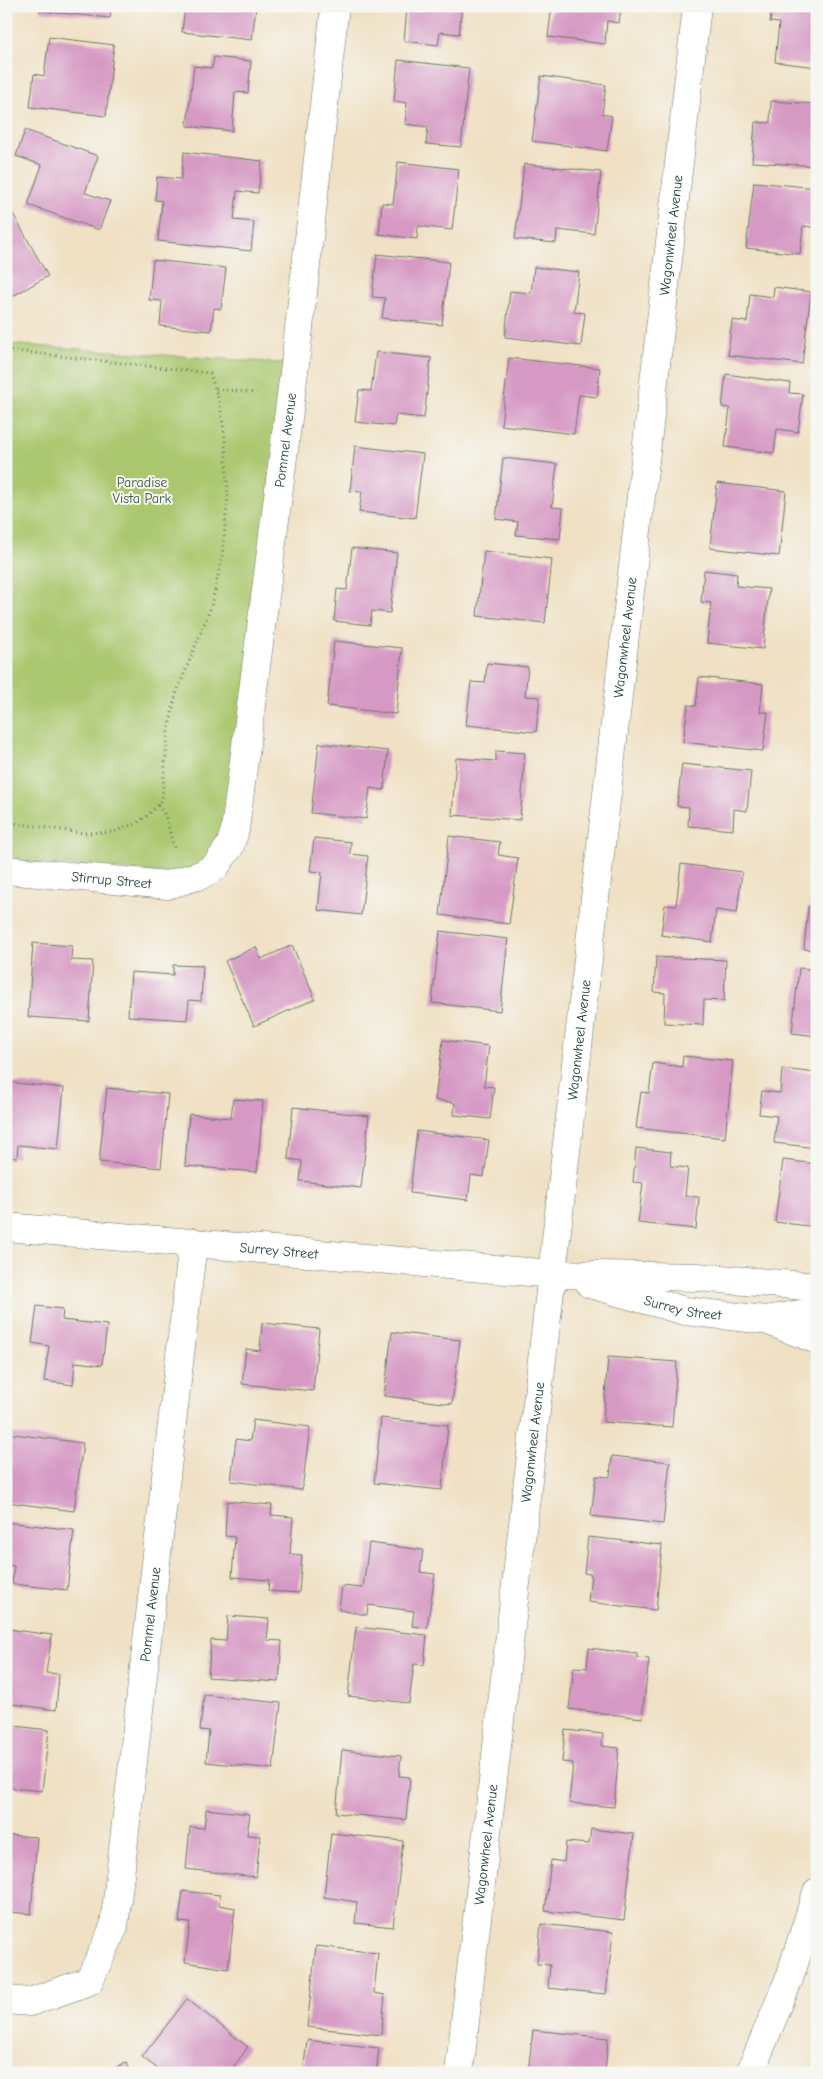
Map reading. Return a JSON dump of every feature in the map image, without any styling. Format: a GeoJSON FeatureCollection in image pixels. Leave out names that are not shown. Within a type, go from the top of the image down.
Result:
{"type":"FeatureCollection","features":[{"type":"Feature","properties":{"kind":"street","name":"Pommel Avenue"},"geometry":{"type":"LineString","coordinates":[[215,867],[230,846],[235,830],[294,364],[335,6]]}},
{"type":"Feature","properties":{"kind":"street","name":"Wagonwheel Avenue"},"geometry":{"type":"LineString","coordinates":[[458,2073],[552,1274],[697,6]]}},
{"type":"Feature","properties":{"kind":"street","name":"Stirrup Street"},"geometry":{"type":"LineString","coordinates":[[6,870],[167,885],[200,875],[215,867]]}},
{"type":"Feature","properties":{"kind":"street","name":"Surrey Street"},"geometry":{"type":"LineString","coordinates":[[6,1227],[552,1274],[697,1277],[817,1287]]}},
{"type":"Feature","properties":{"kind":"street","name":"Pommel Avenue"},"geometry":{"type":"LineString","coordinates":[[6,2000],[30,2002],[89,1981],[114,1927],[193,1242]]}},
{"type":"Feature","properties":{"kind":"street","name":"Surrey Street"},"geometry":{"type":"LineString","coordinates":[[552,1274],[685,1312],[766,1320],[817,1311]]}},
{"type":"Feature","properties":{"kind":"street"},"geometry":{"type":"LineString","coordinates":[[766,1320],[817,1340]]}},
{"type":"Feature","properties":{"kind":"street"},"geometry":{"type":"LineString","coordinates":[[750,2073],[789,1979],[817,1892]]}},
{"type":"Feature","properties":{"kind":"path"},"geometry":{"type":"LineString","coordinates":[[6,350],[207,372],[213,379],[216,389],[225,438],[228,496],[222,558],[211,608],[176,694],[168,732],[165,783],[158,805],[137,823],[125,829],[106,833],[83,834],[6,822]]}},
{"type":"Feature","properties":{"kind":"path"},"geometry":{"type":"LineString","coordinates":[[216,389],[256,393]]}},
{"type":"Feature","properties":{"kind":"path"},"geometry":{"type":"LineString","coordinates":[[158,805],[165,815],[175,851]]}},
{"type":"Feature","properties":{"kind":"green space","name":"Paradise Vista Park"},"geometry":{"type":"Polygon","coordinates":[[[6,344],[295,364],[234,842],[198,876],[6,860],[6,344]]]}},
{"type":"Feature","properties":{"kind":"building"},"geometry":{"type":"Polygon","coordinates":[[[40,6],[112,6],[110,18],[40,11],[40,6]]]}},
{"type":"Feature","properties":{"kind":"building"},"geometry":{"type":"Polygon","coordinates":[[[185,6],[256,6],[252,40],[182,32],[185,6]]]}},
{"type":"Feature","properties":{"kind":"building"},"geometry":{"type":"Polygon","coordinates":[[[418,6],[462,6],[459,34],[440,32],[438,45],[404,41],[407,8],[418,10],[418,6]]]}},
{"type":"Feature","properties":{"kind":"building"},"geometry":{"type":"Polygon","coordinates":[[[552,6],[621,6],[619,23],[607,21],[605,44],[548,37],[552,6]]]}},
{"type":"Feature","properties":{"kind":"building"},"geometry":{"type":"Polygon","coordinates":[[[772,6],[817,6],[817,67],[775,62],[779,23],[770,22],[772,6]]]}},
{"type":"Feature","properties":{"kind":"building"},"geometry":{"type":"Polygon","coordinates":[[[49,37],[114,45],[106,116],[30,107],[34,74],[44,76],[49,37]]]}},
{"type":"Feature","properties":{"kind":"building"},"geometry":{"type":"Polygon","coordinates":[[[214,57],[251,61],[248,93],[235,92],[232,131],[187,126],[194,66],[212,68],[214,57]]]}},
{"type":"Feature","properties":{"kind":"building"},"geometry":{"type":"Polygon","coordinates":[[[398,60],[469,68],[461,147],[426,144],[428,127],[405,124],[407,103],[394,101],[398,60]]]}},
{"type":"Feature","properties":{"kind":"building"},"geometry":{"type":"Polygon","coordinates":[[[541,76],[606,85],[602,114],[612,116],[607,151],[532,141],[541,76]]]}},
{"type":"Feature","properties":{"kind":"building"},"geometry":{"type":"Polygon","coordinates":[[[771,101],[817,104],[817,166],[752,162],[755,122],[770,123],[771,101]]]}},
{"type":"Feature","properties":{"kind":"building"},"geometry":{"type":"Polygon","coordinates":[[[25,130],[98,156],[85,193],[110,201],[99,230],[28,205],[42,165],[16,156],[25,130]]]}},
{"type":"Feature","properties":{"kind":"building"},"geometry":{"type":"Polygon","coordinates":[[[184,152],[262,161],[258,193],[237,191],[234,220],[254,222],[251,251],[158,241],[162,201],[155,200],[157,177],[181,179],[184,152]]]}},
{"type":"Feature","properties":{"kind":"building"},"geometry":{"type":"Polygon","coordinates":[[[398,162],[459,169],[452,230],[418,226],[417,239],[379,234],[382,203],[393,204],[398,162]]]}},
{"type":"Feature","properties":{"kind":"building"},"geometry":{"type":"Polygon","coordinates":[[[524,164],[601,172],[594,234],[557,230],[556,243],[515,239],[524,164]]]}},
{"type":"Feature","properties":{"kind":"building"},"geometry":{"type":"Polygon","coordinates":[[[754,182],[817,188],[817,228],[803,226],[800,254],[746,248],[754,182]]]}},
{"type":"Feature","properties":{"kind":"building"},"geometry":{"type":"Polygon","coordinates":[[[12,212],[48,276],[6,300],[6,215],[12,212]]]}},
{"type":"Feature","properties":{"kind":"building"},"geometry":{"type":"Polygon","coordinates":[[[377,254],[449,262],[442,325],[382,318],[385,298],[372,297],[377,254]]]}},
{"type":"Feature","properties":{"kind":"building"},"geometry":{"type":"Polygon","coordinates":[[[153,260],[226,268],[221,309],[214,308],[211,331],[160,326],[162,301],[149,300],[153,260]]]}},
{"type":"Feature","properties":{"kind":"building"},"geometry":{"type":"Polygon","coordinates":[[[534,267],[579,272],[574,312],[585,313],[581,346],[505,337],[510,291],[531,293],[534,267]]]}},
{"type":"Feature","properties":{"kind":"building"},"geometry":{"type":"Polygon","coordinates":[[[774,287],[811,292],[802,364],[728,355],[732,320],[747,322],[750,294],[773,297],[774,287]]]}},
{"type":"Feature","properties":{"kind":"building"},"geometry":{"type":"Polygon","coordinates":[[[376,352],[431,358],[424,418],[396,415],[394,426],[355,422],[359,390],[371,391],[376,352]]]}},
{"type":"Feature","properties":{"kind":"building"},"geometry":{"type":"Polygon","coordinates":[[[509,358],[600,368],[597,397],[579,395],[574,434],[501,425],[509,358]]]}},
{"type":"Feature","properties":{"kind":"building"},"geometry":{"type":"Polygon","coordinates":[[[726,374],[790,383],[789,393],[803,394],[798,432],[777,429],[774,453],[725,447],[730,408],[722,407],[726,374]]]}},
{"type":"Feature","properties":{"kind":"building"},"geometry":{"type":"Polygon","coordinates":[[[355,446],[423,454],[415,518],[359,512],[362,492],[350,491],[355,446]]]}},
{"type":"Feature","properties":{"kind":"building"},"geometry":{"type":"Polygon","coordinates":[[[503,458],[557,464],[552,507],[563,508],[560,539],[516,535],[518,522],[496,519],[503,458]]]}},
{"type":"Feature","properties":{"kind":"building"},"geometry":{"type":"Polygon","coordinates":[[[717,483],[786,491],[779,556],[710,548],[717,483]]]}},
{"type":"Feature","properties":{"kind":"building"},"geometry":{"type":"Polygon","coordinates":[[[352,548],[397,553],[390,613],[372,611],[370,625],[334,621],[337,589],[347,590],[352,548]]]}},
{"type":"Feature","properties":{"kind":"building"},"geometry":{"type":"Polygon","coordinates":[[[484,551],[552,559],[545,623],[477,616],[484,551]]]}},
{"type":"Feature","properties":{"kind":"building"},"geometry":{"type":"Polygon","coordinates":[[[704,570],[737,574],[736,586],[769,589],[763,649],[707,643],[711,603],[701,602],[704,570]]]}},
{"type":"Feature","properties":{"kind":"building"},"geometry":{"type":"Polygon","coordinates":[[[334,641],[402,648],[396,714],[327,706],[334,641]]]}},
{"type":"Feature","properties":{"kind":"building"},"geometry":{"type":"Polygon","coordinates":[[[487,663],[528,667],[525,696],[540,697],[536,732],[466,725],[471,682],[485,683],[487,663]]]}},
{"type":"Feature","properties":{"kind":"building"},"geometry":{"type":"Polygon","coordinates":[[[699,677],[763,684],[760,712],[768,712],[763,751],[683,742],[688,705],[696,706],[699,677]]]}},
{"type":"Feature","properties":{"kind":"building"},"geometry":{"type":"Polygon","coordinates":[[[319,743],[388,751],[384,790],[370,788],[366,819],[311,813],[319,743]]]}},
{"type":"Feature","properties":{"kind":"building"},"geometry":{"type":"Polygon","coordinates":[[[496,751],[525,753],[520,820],[452,815],[456,758],[496,761],[496,751]]]}},
{"type":"Feature","properties":{"kind":"building"},"geometry":{"type":"Polygon","coordinates":[[[682,764],[751,771],[747,811],[734,809],[733,830],[688,826],[689,807],[677,806],[682,764]]]}},
{"type":"Feature","properties":{"kind":"building"},"geometry":{"type":"Polygon","coordinates":[[[449,836],[500,842],[498,855],[518,858],[509,924],[440,915],[449,836]]]}},
{"type":"Feature","properties":{"kind":"building"},"geometry":{"type":"Polygon","coordinates":[[[314,838],[351,842],[350,854],[368,856],[361,915],[318,910],[322,872],[310,871],[314,838]]]}},
{"type":"Feature","properties":{"kind":"building"},"geometry":{"type":"Polygon","coordinates":[[[681,864],[742,872],[737,913],[716,910],[712,942],[661,935],[665,905],[676,906],[681,864]]]}},
{"type":"Feature","properties":{"kind":"building"},"geometry":{"type":"Polygon","coordinates":[[[808,907],[817,908],[817,950],[804,949],[808,907]]]}},
{"type":"Feature","properties":{"kind":"building"},"geometry":{"type":"Polygon","coordinates":[[[440,931],[508,939],[500,1011],[432,1003],[440,931]]]}},
{"type":"Feature","properties":{"kind":"building"},"geometry":{"type":"Polygon","coordinates":[[[33,943],[72,946],[71,960],[93,961],[89,1021],[28,1017],[33,943]]]}},
{"type":"Feature","properties":{"kind":"building"},"geometry":{"type":"Polygon","coordinates":[[[292,945],[315,999],[254,1026],[225,961],[256,947],[261,959],[292,945]]]}},
{"type":"Feature","properties":{"kind":"building"},"geometry":{"type":"Polygon","coordinates":[[[656,957],[726,960],[724,1001],[704,1000],[703,1025],[664,1023],[665,993],[654,992],[656,957]]]}},
{"type":"Feature","properties":{"kind":"building"},"geometry":{"type":"Polygon","coordinates":[[[173,965],[203,966],[201,1001],[189,1000],[187,1020],[128,1016],[131,972],[173,975],[173,965]]]}},
{"type":"Feature","properties":{"kind":"building"},"geometry":{"type":"Polygon","coordinates":[[[799,968],[817,970],[817,1036],[792,1033],[799,968]]]}},
{"type":"Feature","properties":{"kind":"building"},"geometry":{"type":"Polygon","coordinates":[[[443,1040],[489,1046],[484,1086],[494,1087],[490,1119],[454,1115],[455,1103],[435,1100],[443,1040]]]}},
{"type":"Feature","properties":{"kind":"building"},"geometry":{"type":"Polygon","coordinates":[[[683,1056],[733,1061],[725,1138],[636,1128],[641,1092],[649,1093],[653,1063],[682,1067],[683,1056]]]}},
{"type":"Feature","properties":{"kind":"building"},"geometry":{"type":"Polygon","coordinates":[[[782,1069],[817,1073],[817,1148],[774,1143],[777,1116],[759,1114],[762,1091],[780,1093],[782,1069]]]}},
{"type":"Feature","properties":{"kind":"building"},"geometry":{"type":"Polygon","coordinates":[[[6,1082],[64,1088],[58,1149],[18,1145],[17,1158],[6,1157],[6,1082]]]}},
{"type":"Feature","properties":{"kind":"building"},"geometry":{"type":"Polygon","coordinates":[[[107,1088],[168,1094],[161,1168],[99,1162],[107,1088]]]}},
{"type":"Feature","properties":{"kind":"building"},"geometry":{"type":"Polygon","coordinates":[[[233,1099],[263,1101],[257,1172],[185,1166],[189,1114],[231,1118],[233,1099]]]}},
{"type":"Feature","properties":{"kind":"building"},"geometry":{"type":"Polygon","coordinates":[[[293,1107],[369,1116],[361,1188],[300,1181],[302,1161],[288,1159],[293,1107]]]}},
{"type":"Feature","properties":{"kind":"building"},"geometry":{"type":"Polygon","coordinates":[[[417,1131],[489,1140],[484,1177],[471,1175],[468,1200],[410,1193],[417,1131]]]}},
{"type":"Feature","properties":{"kind":"building"},"geometry":{"type":"Polygon","coordinates":[[[636,1148],[671,1152],[670,1166],[688,1168],[685,1196],[699,1197],[696,1229],[638,1223],[643,1183],[633,1182],[636,1148]]]}},
{"type":"Feature","properties":{"kind":"building"},"geometry":{"type":"Polygon","coordinates":[[[783,1160],[817,1164],[817,1227],[775,1222],[783,1160]]]}},
{"type":"Feature","properties":{"kind":"building"},"geometry":{"type":"Polygon","coordinates":[[[37,1306],[63,1309],[62,1320],[107,1325],[102,1365],[75,1362],[73,1385],[44,1381],[49,1346],[32,1343],[37,1306]]]}},
{"type":"Feature","properties":{"kind":"building"},"geometry":{"type":"Polygon","coordinates":[[[262,1323],[319,1329],[313,1391],[242,1384],[246,1349],[260,1351],[262,1323]]]}},
{"type":"Feature","properties":{"kind":"building"},"geometry":{"type":"Polygon","coordinates":[[[392,1332],[460,1340],[452,1404],[384,1396],[392,1332]]]}},
{"type":"Feature","properties":{"kind":"building"},"geometry":{"type":"Polygon","coordinates":[[[608,1357],[677,1362],[672,1427],[603,1422],[608,1357]]]}},
{"type":"Feature","properties":{"kind":"building"},"geometry":{"type":"Polygon","coordinates":[[[381,1418],[448,1425],[442,1490],[374,1483],[381,1418]]]}},
{"type":"Feature","properties":{"kind":"building"},"geometry":{"type":"Polygon","coordinates":[[[253,1420],[310,1427],[302,1490],[231,1481],[236,1439],[250,1441],[253,1420]]]}},
{"type":"Feature","properties":{"kind":"building"},"geometry":{"type":"Polygon","coordinates":[[[6,1433],[83,1443],[74,1511],[6,1502],[6,1433]]]}},
{"type":"Feature","properties":{"kind":"building"},"geometry":{"type":"Polygon","coordinates":[[[612,1456],[670,1462],[663,1524],[591,1516],[596,1476],[610,1477],[612,1456]]]}},
{"type":"Feature","properties":{"kind":"building"},"geometry":{"type":"Polygon","coordinates":[[[227,1501],[272,1505],[271,1515],[293,1517],[290,1554],[302,1555],[299,1593],[268,1591],[269,1580],[232,1577],[235,1537],[225,1536],[227,1501]]]}},
{"type":"Feature","properties":{"kind":"building"},"geometry":{"type":"Polygon","coordinates":[[[6,1522],[74,1530],[67,1590],[12,1584],[14,1566],[6,1565],[6,1522]]]}},
{"type":"Feature","properties":{"kind":"building"},"geometry":{"type":"Polygon","coordinates":[[[588,1537],[662,1545],[656,1610],[588,1602],[591,1574],[584,1573],[588,1537]]]}},
{"type":"Feature","properties":{"kind":"building"},"geometry":{"type":"Polygon","coordinates":[[[369,1543],[423,1550],[420,1572],[435,1574],[427,1628],[412,1626],[414,1611],[368,1605],[367,1615],[339,1610],[342,1586],[363,1588],[369,1543]]]}},
{"type":"Feature","properties":{"kind":"building"},"geometry":{"type":"Polygon","coordinates":[[[228,1616],[269,1619],[267,1640],[282,1641],[279,1682],[208,1677],[211,1640],[226,1641],[228,1616]]]}},
{"type":"Feature","properties":{"kind":"building"},"geometry":{"type":"Polygon","coordinates":[[[356,1627],[427,1635],[424,1665],[414,1664],[409,1703],[348,1696],[356,1627]]]}},
{"type":"Feature","properties":{"kind":"building"},"geometry":{"type":"Polygon","coordinates":[[[7,1629],[52,1635],[46,1673],[59,1674],[56,1710],[6,1703],[7,1629]]]}},
{"type":"Feature","properties":{"kind":"building"},"geometry":{"type":"Polygon","coordinates":[[[589,1648],[637,1654],[637,1658],[649,1659],[642,1718],[569,1709],[574,1667],[587,1668],[589,1648]]]}},
{"type":"Feature","properties":{"kind":"building"},"geometry":{"type":"Polygon","coordinates":[[[204,1695],[281,1703],[273,1769],[206,1762],[209,1731],[200,1730],[204,1695]]]}},
{"type":"Feature","properties":{"kind":"building"},"geometry":{"type":"Polygon","coordinates":[[[6,1725],[49,1730],[42,1791],[6,1787],[6,1725]]]}},
{"type":"Feature","properties":{"kind":"building"},"geometry":{"type":"Polygon","coordinates":[[[565,1730],[603,1734],[602,1746],[619,1748],[614,1807],[569,1803],[573,1763],[562,1762],[565,1730]]]}},
{"type":"Feature","properties":{"kind":"building"},"geometry":{"type":"Polygon","coordinates":[[[342,1750],[401,1756],[399,1776],[410,1777],[406,1820],[336,1813],[342,1750]]]}},
{"type":"Feature","properties":{"kind":"building"},"geometry":{"type":"Polygon","coordinates":[[[206,1809],[250,1814],[247,1835],[260,1836],[256,1877],[186,1869],[190,1827],[204,1828],[206,1809]]]}},
{"type":"Feature","properties":{"kind":"building"},"geometry":{"type":"Polygon","coordinates":[[[591,1829],[634,1834],[624,1920],[545,1911],[551,1860],[564,1862],[566,1842],[589,1844],[591,1829]]]}},
{"type":"Feature","properties":{"kind":"building"},"geometry":{"type":"Polygon","coordinates":[[[331,1833],[403,1841],[393,1927],[355,1923],[357,1902],[324,1897],[331,1833]]]}},
{"type":"Feature","properties":{"kind":"building"},"geometry":{"type":"Polygon","coordinates":[[[6,1835],[37,1837],[31,1914],[9,1912],[8,1926],[6,1925],[6,1835]]]}},
{"type":"Feature","properties":{"kind":"building"},"geometry":{"type":"Polygon","coordinates":[[[183,1891],[220,1895],[219,1905],[235,1908],[228,1969],[185,1962],[190,1923],[179,1922],[183,1891]]]}},
{"type":"Feature","properties":{"kind":"building"},"geometry":{"type":"Polygon","coordinates":[[[541,1924],[613,1932],[606,1994],[548,1988],[550,1965],[537,1964],[541,1924]]]}},
{"type":"Feature","properties":{"kind":"building"},"geometry":{"type":"Polygon","coordinates":[[[316,1946],[378,1953],[374,1993],[385,1995],[381,2035],[307,2027],[316,1946]]]}},
{"type":"Feature","properties":{"kind":"building"},"geometry":{"type":"Polygon","coordinates":[[[187,1999],[248,2047],[229,2073],[163,2073],[142,2057],[187,1999]]]}},
{"type":"Feature","properties":{"kind":"building"},"geometry":{"type":"Polygon","coordinates":[[[533,2030],[608,2038],[605,2073],[528,2073],[533,2030]]]}},
{"type":"Feature","properties":{"kind":"building"},"geometry":{"type":"Polygon","coordinates":[[[307,2040],[379,2048],[376,2073],[303,2073],[307,2040]]]}},
{"type":"Feature","properties":{"kind":"building"},"geometry":{"type":"Polygon","coordinates":[[[126,2062],[132,2073],[106,2073],[126,2062]]]}}]}
